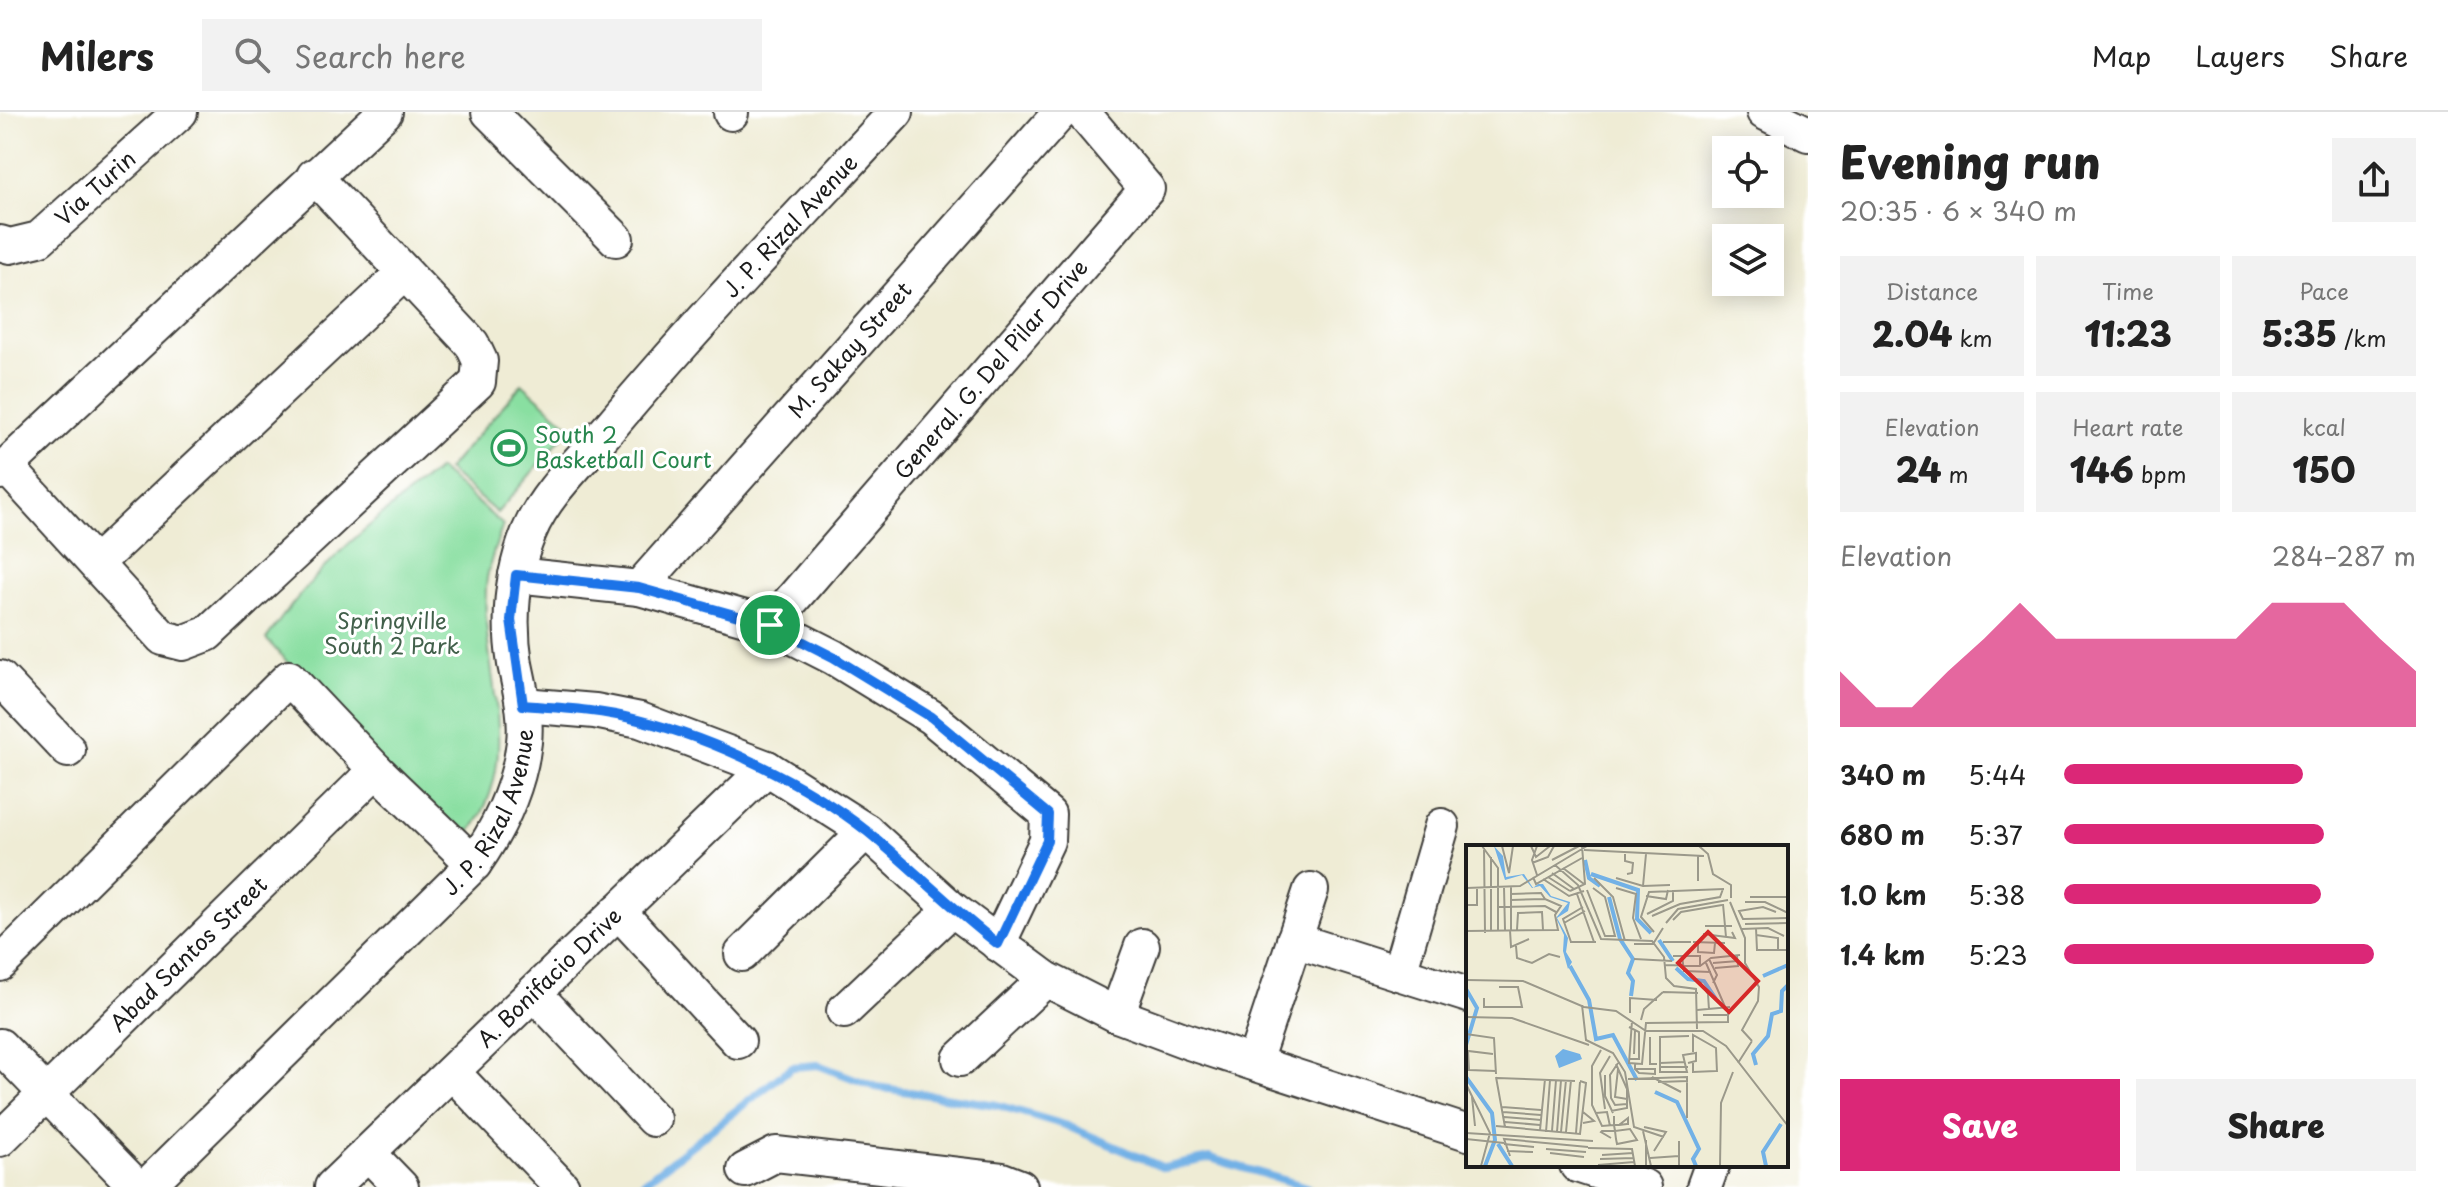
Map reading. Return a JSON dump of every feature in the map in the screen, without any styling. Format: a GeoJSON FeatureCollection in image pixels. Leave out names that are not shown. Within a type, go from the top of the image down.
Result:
{"type":"FeatureCollection","features":[{"type":"Feature","properties":{"kind":"street"},"geometry":{"type":"LineString","coordinates":[[314,176],[472,344],[480,361],[478,382],[207,634],[183,643],[163,638],[96,563],[3,469],[314,176],[385,112]]}},
{"type":"Feature","properties":{"kind":"street"},"geometry":{"type":"LineString","coordinates":[[489,112],[616,239]]}},
{"type":"Feature","properties":{"kind":"street","name":"J. P. Rizal Avenue"},"geometry":{"type":"LineString","coordinates":[[146,1187],[474,864],[498,830],[512,794],[524,742],[523,705],[511,620],[516,575],[530,530],[554,492],[636,396],[896,112]]}},
{"type":"Feature","properties":{"kind":"street","name":"M. Sakay Street"},"geometry":{"type":"LineString","coordinates":[[639,588],[1061,112]]}},
{"type":"Feature","properties":{"kind":"street","name":"General. G. Del Pilar Drive"},"geometry":{"type":"LineString","coordinates":[[770,625],[1147,189],[1082,112]]}},
{"type":"Feature","properties":{"kind":"street"},"geometry":{"type":"LineString","coordinates":[[1764,112],[1808,134]]}},
{"type":"Feature","properties":{"kind":"street","name":"Via Turin"},"geometry":{"type":"LineString","coordinates":[[0,243],[10,246],[39,239],[163,118]]}},
{"type":"Feature","properties":{"kind":"street"},"geometry":{"type":"LineString","coordinates":[[96,563],[404,273]]}},
{"type":"Feature","properties":{"kind":"street"},"geometry":{"type":"LineString","coordinates":[[516,575],[639,588],[770,625],[833,657],[931,717],[1048,814],[1047,841],[998,944]]}},
{"type":"Feature","properties":{"kind":"street"},"geometry":{"type":"LineString","coordinates":[[0,678],[68,750]]}},
{"type":"Feature","properties":{"kind":"street"},"geometry":{"type":"LineString","coordinates":[[0,964],[289,678],[376,770],[474,864]]}},
{"type":"Feature","properties":{"kind":"street"},"geometry":{"type":"LineString","coordinates":[[523,705],[595,711],[640,720],[767,768],[866,831],[952,909],[1046,979],[1117,1015],[1466,1132]]}},
{"type":"Feature","properties":{"kind":"street","name":"A. Bonifacio Drive"},"geometry":{"type":"LineString","coordinates":[[332,1187],[767,768]]}},
{"type":"Feature","properties":{"kind":"street","name":"Abad Santos Street"},"geometry":{"type":"LineString","coordinates":[[0,1139],[376,770]]}},
{"type":"Feature","properties":{"kind":"street"},"geometry":{"type":"LineString","coordinates":[[1399,973],[1442,826]]}},
{"type":"Feature","properties":{"kind":"street"},"geometry":{"type":"LineString","coordinates":[[742,954],[866,831]]}},
{"type":"Feature","properties":{"kind":"street"},"geometry":{"type":"LineString","coordinates":[[1254,1062],[1311,890]]}},
{"type":"Feature","properties":{"kind":"street"},"geometry":{"type":"LineString","coordinates":[[844,1011],[952,909]]}},
{"type":"Feature","properties":{"kind":"street"},"geometry":{"type":"LineString","coordinates":[[618,911],[738,1041]]}},
{"type":"Feature","properties":{"kind":"street"},"geometry":{"type":"LineString","coordinates":[[1294,940],[1466,994]]}},
{"type":"Feature","properties":{"kind":"street"},"geometry":{"type":"LineString","coordinates":[[1117,1015],[1142,946]]}},
{"type":"Feature","properties":{"kind":"street"},"geometry":{"type":"LineString","coordinates":[[960,1059],[1046,979]]}},
{"type":"Feature","properties":{"kind":"street"},"geometry":{"type":"LineString","coordinates":[[534,993],[653,1119]]}},
{"type":"Feature","properties":{"kind":"street"},"geometry":{"type":"LineString","coordinates":[[0,1046],[137,1187]]}},
{"type":"Feature","properties":{"kind":"street"},"geometry":{"type":"LineString","coordinates":[[452,1072],[562,1187]]}},
{"type":"Feature","properties":{"kind":"street"},"geometry":{"type":"LineString","coordinates":[[369,1154],[401,1187]]}},
{"type":"Feature","properties":{"kind":"street"},"geometry":{"type":"LineString","coordinates":[[745,1170],[776,1154],[1002,1180],[1020,1187]]}},
{"type":"Feature","properties":{"kind":"street"},"geometry":{"type":"LineString","coordinates":[[1583,1167],[1644,1187]]}},
{"type":"Feature","properties":{"kind":"street"},"geometry":{"type":"LineString","coordinates":[[1704,1187],[1711,1167]]}},
{"type":"Feature","properties":{"kind":"green space","name":"South 2 Basketball Court"},"geometry":{"type":"Polygon","coordinates":[[[522,384],[571,427],[497,513],[447,470],[522,384]]]}},
{"type":"Feature","properties":{"kind":"green space","name":"Springville South 2 Park"},"geometry":{"type":"Polygon","coordinates":[[[439,469],[503,525],[487,578],[488,646],[497,713],[498,746],[494,779],[483,811],[462,842],[375,757],[266,639],[285,612],[345,547],[439,469]]]}},
{"type":"Feature","properties":{"kind":"waterway"},"geometry":{"type":"LineString","coordinates":[[638,1187],[792,1067],[818,1065],[876,1087],[997,1105],[1065,1125],[1164,1168],[1210,1158],[1307,1187]]}},
{"type":"Feature","properties":{"kind":"place","name":"South 2 Basketball Court"},"geometry":{"type":"Point","coordinates":[509,448]}},
{"type":"Feature","properties":{"kind":"route"},"geometry":{"type":"LineString","coordinates":[[516,575],[639,588],[770,625],[833,657],[931,717],[1048,814],[1047,841],[998,944],[952,909],[866,831],[767,768],[640,720],[595,711],[523,705],[511,620],[516,575]]}}]}
